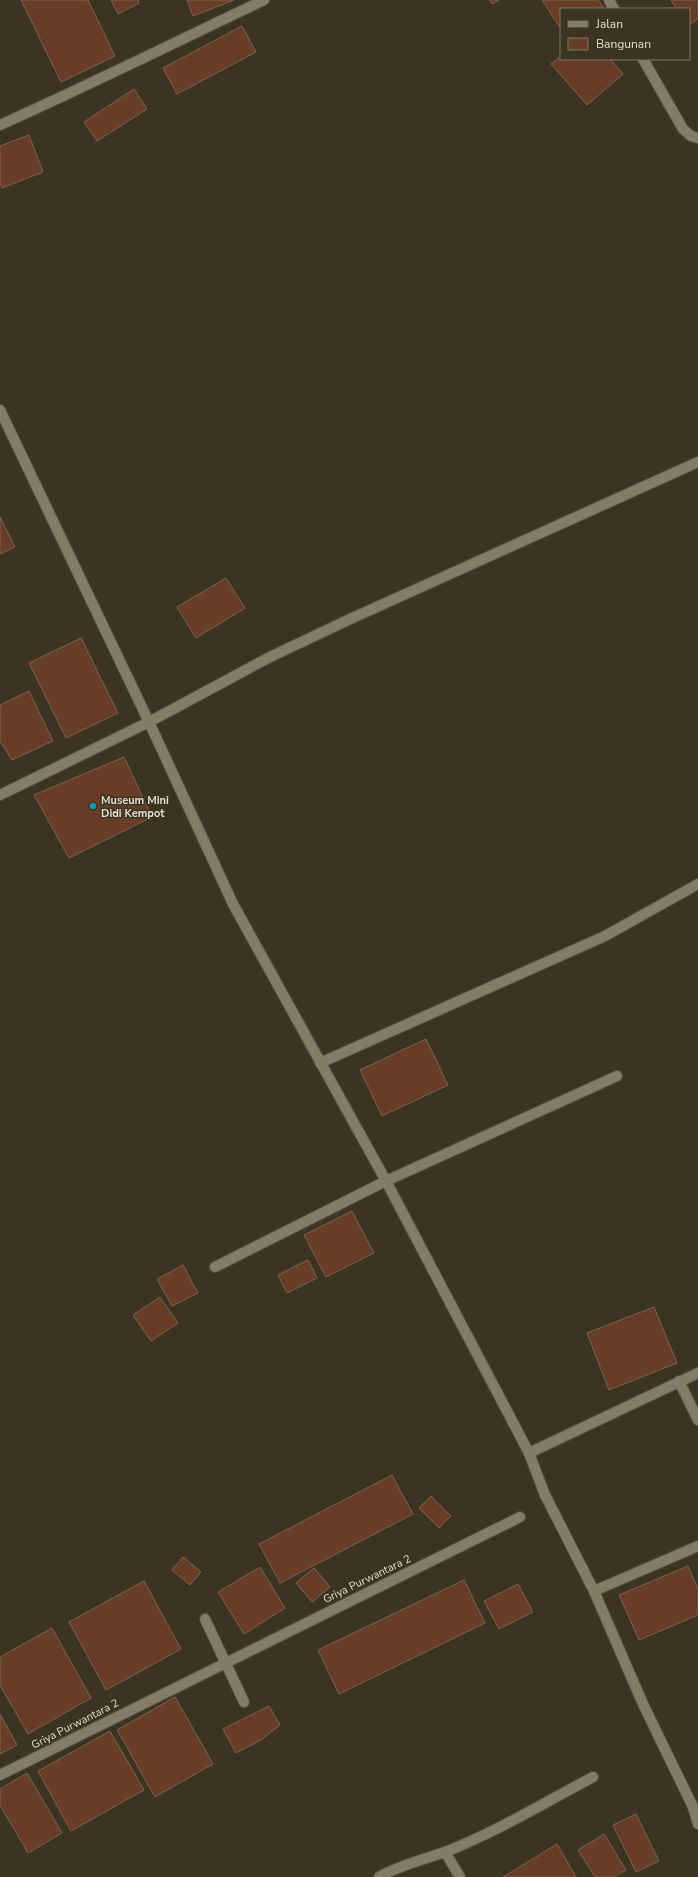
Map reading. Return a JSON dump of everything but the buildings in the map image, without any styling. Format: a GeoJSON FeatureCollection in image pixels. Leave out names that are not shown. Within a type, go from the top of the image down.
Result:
{"type":"FeatureCollection","features":[{"type":"Feature","properties":{"kind":"street"},"geometry":{"type":"LineString","coordinates":[[0,126],[86,87],[119,69],[264,0]]}},
{"type":"Feature","properties":{"kind":"street"},"geometry":{"type":"LineString","coordinates":[[644,60],[684,130],[691,136],[698,138]]}},
{"type":"Feature","properties":{"kind":"street"},"geometry":{"type":"LineString","coordinates":[[0,410],[149,722],[233,904],[386,1181],[529,1453],[545,1495],[594,1591],[643,1704],[693,1808],[698,1824]]}},
{"type":"Feature","properties":{"kind":"street"},"geometry":{"type":"LineString","coordinates":[[0,795],[149,722],[268,658],[348,620],[698,462]]}},
{"type":"Feature","properties":{"kind":"street"},"geometry":{"type":"LineString","coordinates":[[320,1063],[605,936],[698,884]]}},
{"type":"Feature","properties":{"kind":"street"},"geometry":{"type":"LineString","coordinates":[[215,1267],[386,1181],[617,1076]]}},
{"type":"Feature","properties":{"kind":"street"},"geometry":{"type":"LineString","coordinates":[[529,1453],[698,1373]]}},
{"type":"Feature","properties":{"kind":"street"},"geometry":{"type":"LineString","coordinates":[[679,1381],[698,1420]]}},
{"type":"Feature","properties":{"kind":"street","name":"Griya Purwantara 2"},"geometry":{"type":"LineString","coordinates":[[0,1775],[225,1662],[520,1517]]}},
{"type":"Feature","properties":{"kind":"street"},"geometry":{"type":"LineString","coordinates":[[594,1591],[698,1546]]}},
{"type":"Feature","properties":{"kind":"street"},"geometry":{"type":"LineString","coordinates":[[205,1619],[244,1702]]}},
{"type":"Feature","properties":{"kind":"street"},"geometry":{"type":"LineString","coordinates":[[379,1877],[399,1866],[445,1852],[486,1833],[593,1777]]}},
{"type":"Feature","properties":{"kind":"street"},"geometry":{"type":"LineString","coordinates":[[445,1852],[460,1877]]}},
{"type":"Feature","properties":{"kind":"place","name":"Museum Mini Didi Kempot"},"geometry":{"type":"Point","coordinates":[93,806]}}]}
